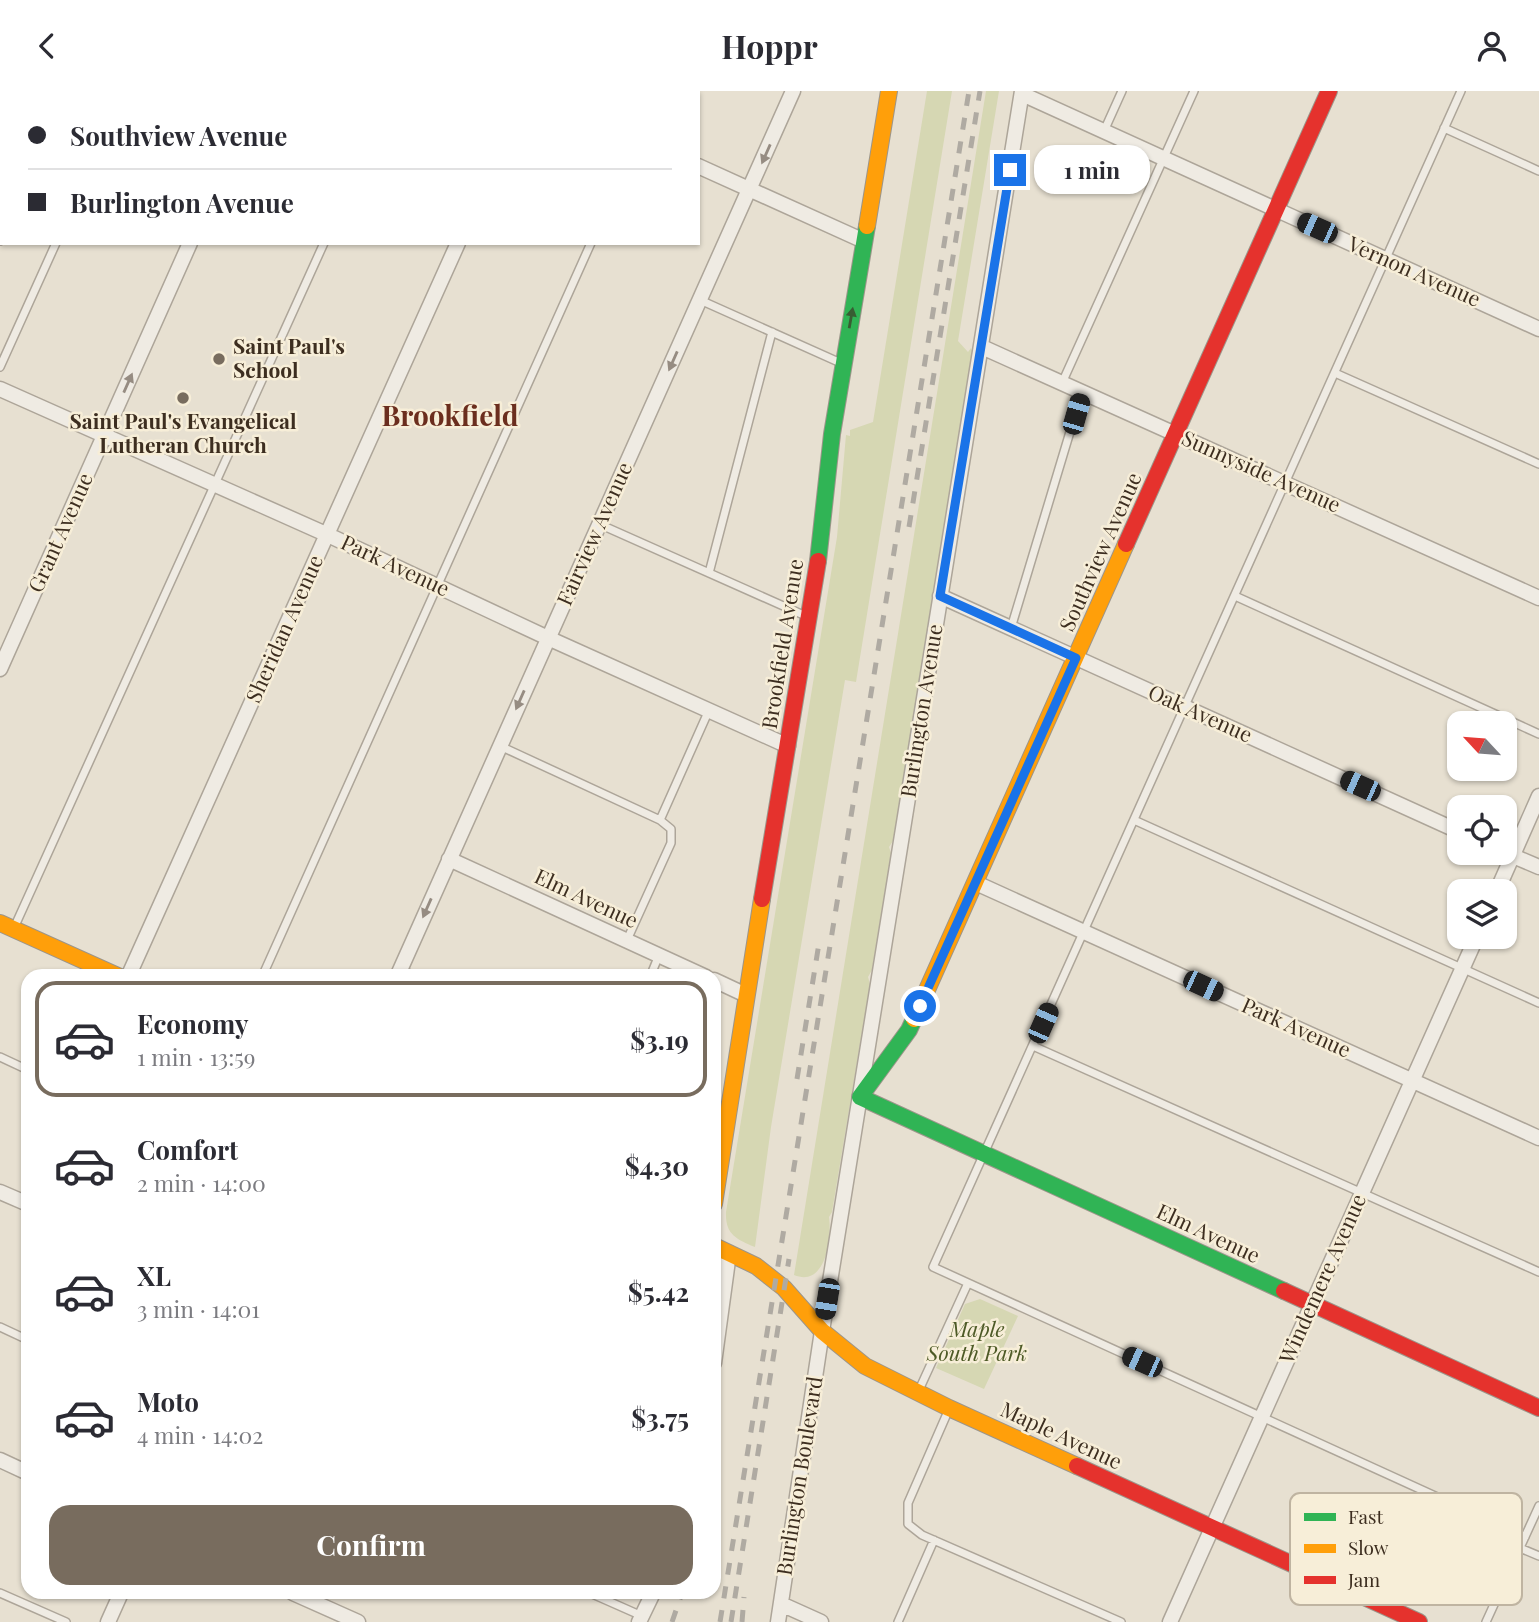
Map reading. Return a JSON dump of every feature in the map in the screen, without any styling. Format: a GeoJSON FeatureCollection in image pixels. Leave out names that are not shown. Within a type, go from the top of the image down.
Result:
{"type":"FeatureCollection","features":[{"type":"Feature","properties":{"kind":"street","name":"Fairview Avenue"},"geometry":{"type":"LineString","coordinates":[[400,969],[793,91]]}},
{"type":"Feature","properties":{"kind":"street","name":"Brookfield Avenue"},"geometry":{"type":"LineString","coordinates":[[721,1158],[824,519],[832,434],[889,91]]}},
{"type":"Feature","properties":{"kind":"street","name":"Southview Avenue"},"geometry":{"type":"LineString","coordinates":[[860,1097],[909,1030],[1329,91]]}},
{"type":"Feature","properties":{"kind":"street","name":"Vernon Avenue"},"geometry":{"type":"LineString","coordinates":[[1022,93],[1539,329]]}},
{"type":"Feature","properties":{"kind":"street","name":"Burlington Avenue"},"geometry":{"type":"LineString","coordinates":[[822,1331],[1022,93]]}},
{"type":"Feature","properties":{"kind":"street"},"geometry":{"type":"LineString","coordinates":[[700,167],[864,241]]}},
{"type":"Feature","properties":{"kind":"street","name":"Grant Avenue"},"geometry":{"type":"LineString","coordinates":[[0,669],[189,245]]}},
{"type":"Feature","properties":{"kind":"street","name":"Sheridan Avenue"},"geometry":{"type":"LineString","coordinates":[[132,969],[457,245]]}},
{"type":"Feature","properties":{"kind":"street","name":"Sunnyside Avenue"},"geometry":{"type":"LineString","coordinates":[[982,347],[1539,598]]}},
{"type":"Feature","properties":{"kind":"street","name":"Park Avenue"},"geometry":{"type":"LineString","coordinates":[[0,389],[328,535],[788,746]]}},
{"type":"Feature","properties":{"kind":"street","name":"Oak Avenue"},"geometry":{"type":"LineString","coordinates":[[940,596],[1447,826]]}},
{"type":"Feature","properties":{"kind":"street"},"geometry":{"type":"LineString","coordinates":[[1517,839],[1539,796]]}},
{"type":"Feature","properties":{"kind":"street"},"geometry":{"type":"LineString","coordinates":[[1517,857],[1539,867]]}},
{"type":"Feature","properties":{"kind":"street","name":"Elm Avenue"},"geometry":{"type":"LineString","coordinates":[[449,859],[689,969]]}},
{"type":"Feature","properties":{"kind":"street","name":"Park Avenue"},"geometry":{"type":"LineString","coordinates":[[976,883],[1539,1138]]}},
{"type":"Feature","properties":{"kind":"street"},"geometry":{"type":"LineString","coordinates":[[7,926],[102,969]]}},
{"type":"Feature","properties":{"kind":"street","name":"Windemere Avenue"},"geometry":{"type":"LineString","coordinates":[[1170,1622],[1471,949]]}},
{"type":"Feature","properties":{"kind":"street"},"geometry":{"type":"LineString","coordinates":[[721,983],[746,995]]}},
{"type":"Feature","properties":{"kind":"street","name":"Elm Avenue"},"geometry":{"type":"LineString","coordinates":[[860,1097],[1539,1408]]}},
{"type":"Feature","properties":{"kind":"street"},"geometry":{"type":"LineString","coordinates":[[0,1192],[21,1201]]}},
{"type":"Feature","properties":{"kind":"street","name":"Maple Avenue"},"geometry":{"type":"LineString","coordinates":[[721,1249],[756,1266],[784,1288],[822,1331],[864,1366],[918,1394],[1290,1564]]}},
{"type":"Feature","properties":{"kind":"street"},"geometry":{"type":"LineString","coordinates":[[721,1312],[729,1253]]}},
{"type":"Feature","properties":{"kind":"street","name":"Burlington Boulevard"},"geometry":{"type":"LineString","coordinates":[[778,1622],[822,1331]]}},
{"type":"Feature","properties":{"kind":"street"},"geometry":{"type":"LineString","coordinates":[[0,1460],[21,1470]]}},
{"type":"Feature","properties":{"kind":"street"},"geometry":{"type":"LineString","coordinates":[[108,1622],[118,1599]]}},
{"type":"Feature","properties":{"kind":"street"},"geometry":{"type":"LineString","coordinates":[[306,1599],[358,1622]]}},
{"type":"Feature","properties":{"kind":"street"},"geometry":{"type":"LineString","coordinates":[[640,1619],[650,1599]]}},
{"type":"Feature","properties":{"kind":"street"},"geometry":{"type":"LineString","coordinates":[[781,1604],[821,1622]]}},
{"type":"Feature","properties":{"kind":"street","name":"Maple Avenue"},"geometry":{"type":"LineString","coordinates":[[1381,1605],[1419,1622]]}},
{"type":"Feature","properties":{"kind":"lane"},"geometry":{"type":"LineString","coordinates":[[1104,131],[1122,91]]}},
{"type":"Feature","properties":{"kind":"lane"},"geometry":{"type":"LineString","coordinates":[[1062,383],[1194,91]]}},
{"type":"Feature","properties":{"kind":"lane"},"geometry":{"type":"LineString","coordinates":[[1429,1493],[933,1267],[1461,91]]}},
{"type":"Feature","properties":{"kind":"lane"},"geometry":{"type":"LineString","coordinates":[[1444,128],[1539,171]]}},
{"type":"Feature","properties":{"kind":"lane"},"geometry":{"type":"LineString","coordinates":[[0,367],[55,245]]}},
{"type":"Feature","properties":{"kind":"lane"},"geometry":{"type":"LineString","coordinates":[[7,926],[215,484],[323,245]]}},
{"type":"Feature","properties":{"kind":"lane"},"geometry":{"type":"LineString","coordinates":[[266,969],[590,245]]}},
{"type":"Feature","properties":{"kind":"lane"},"geometry":{"type":"LineString","coordinates":[[700,300],[844,364]]}},
{"type":"Feature","properties":{"kind":"lane"},"geometry":{"type":"LineString","coordinates":[[709,573],[772,332]]}},
{"type":"Feature","properties":{"kind":"lane"},"geometry":{"type":"LineString","coordinates":[[1335,373],[1539,464]]}},
{"type":"Feature","properties":{"kind":"lane"},"geometry":{"type":"LineString","coordinates":[[1011,628],[1082,392]]}},
{"type":"Feature","properties":{"kind":"lane"},"geometry":{"type":"LineString","coordinates":[[599,524],[808,618]]}},
{"type":"Feature","properties":{"kind":"lane"},"geometry":{"type":"LineString","coordinates":[[1235,596],[1539,734]]}},
{"type":"Feature","properties":{"kind":"lane"},"geometry":{"type":"LineString","coordinates":[[660,820],[709,710]]}},
{"type":"Feature","properties":{"kind":"lane"},"geometry":{"type":"LineString","coordinates":[[500,746],[660,820],[671,829],[671,843],[627,940]]}},
{"type":"Feature","properties":{"kind":"lane"},"geometry":{"type":"LineString","coordinates":[[1134,820],[1539,1003]]}},
{"type":"Feature","properties":{"kind":"lane"},"geometry":{"type":"LineString","coordinates":[[653,969],[659,955]]}},
{"type":"Feature","properties":{"kind":"lane"},"geometry":{"type":"LineString","coordinates":[[1033,1046],[1539,1272]]}},
{"type":"Feature","properties":{"kind":"lane"},"geometry":{"type":"LineString","coordinates":[[0,1057],[21,1067]]}},
{"type":"Feature","properties":{"kind":"lane"},"geometry":{"type":"LineString","coordinates":[[918,1394],[968,1283]]}},
{"type":"Feature","properties":{"kind":"lane"},"geometry":{"type":"LineString","coordinates":[[0,1327],[21,1337]]}},
{"type":"Feature","properties":{"kind":"lane"},"geometry":{"type":"LineString","coordinates":[[949,1408],[908,1503],[908,1524],[922,1535],[1121,1622]]}},
{"type":"Feature","properties":{"kind":"lane"},"geometry":{"type":"LineString","coordinates":[[1522,1544],[1539,1506]]}},
{"type":"Feature","properties":{"kind":"lane"},"geometry":{"type":"LineString","coordinates":[[898,1622],[934,1540]]}},
{"type":"Feature","properties":{"kind":"lane"},"geometry":{"type":"LineString","coordinates":[[1522,1549],[1539,1556]]}},
{"type":"Feature","properties":{"kind":"lane"},"geometry":{"type":"LineString","coordinates":[[0,1593],[66,1622]]}},
{"type":"Feature","properties":{"kind":"lane"},"geometry":{"type":"LineString","coordinates":[[602,1599],[640,1619]]}},
{"type":"Feature","properties":{"kind":"lane"},"geometry":{"type":"LineString","coordinates":[[1486,1622],[1494,1605]]}},
{"type":"Feature","properties":{"kind":"green space"},"geometry":{"type":"Polygon","coordinates":[[[927,91],[952,91],[856,682],[845,680],[771,1127],[755,1247],[733,1235],[727,1226],[726,1212],[837,537],[846,435],[850,436],[850,430],[873,422],[927,91]]]}},
{"type":"Feature","properties":{"kind":"green space"},"geometry":{"type":"Polygon","coordinates":[[[986,91],[999,91],[958,341],[968,352],[971,348],[972,351],[893,841],[889,847],[891,853],[872,970],[868,977],[870,984],[829,1217],[828,1248],[820,1268],[805,1277],[794,1275],[986,91]]]}},
{"type":"Feature","properties":{"kind":"green space","name":"Maple South Park"},"geometry":{"type":"Polygon","coordinates":[[[980,1299],[1018,1316],[984,1389],[936,1368],[965,1304],[980,1299]]]}},
{"type":"Feature","properties":{"kind":"railway"},"geometry":{"type":"LineString","coordinates":[[720,1622],[969,91]]}},
{"type":"Feature","properties":{"kind":"railway"},"geometry":{"type":"LineString","coordinates":[[909,527],[980,91]]}},
{"type":"Feature","properties":{"kind":"railway"},"geometry":{"type":"LineString","coordinates":[[797,1079],[820,937]]}},
{"type":"Feature","properties":{"kind":"railway"},"geometry":{"type":"LineString","coordinates":[[731,1622],[789,1259]]}},
{"type":"Feature","properties":{"kind":"railway"},"geometry":{"type":"LineString","coordinates":[[742,1622],[744,1597]]}},
{"type":"Feature","properties":{"kind":"railway"},"geometry":{"type":"LineString","coordinates":[[672,1622],[680,1599]]}},
{"type":"Feature","properties":{"kind":"traffic: fast"},"geometry":{"type":"LineString","coordinates":[[818,561],[832,434],[867,226]]}},
{"type":"Feature","properties":{"kind":"traffic: fast"},"geometry":{"type":"LineString","coordinates":[[914,1019],[909,1030],[860,1097],[1284,1291]]}},
{"type":"Feature","properties":{"kind":"traffic: slow"},"geometry":{"type":"LineString","coordinates":[[867,226],[889,91]]}},
{"type":"Feature","properties":{"kind":"traffic: slow"},"geometry":{"type":"LineString","coordinates":[[914,1019],[1126,544]]}},
{"type":"Feature","properties":{"kind":"traffic: slow"},"geometry":{"type":"LineString","coordinates":[[721,1160],[762,899]]}},
{"type":"Feature","properties":{"kind":"traffic: slow"},"geometry":{"type":"LineString","coordinates":[[0,923],[102,969]]}},
{"type":"Feature","properties":{"kind":"traffic: slow"},"geometry":{"type":"LineString","coordinates":[[721,1249],[756,1266],[784,1288],[822,1331],[865,1366],[949,1408],[1077,1466]]}},
{"type":"Feature","properties":{"kind":"traffic: jam"},"geometry":{"type":"LineString","coordinates":[[1126,544],[1329,91]]}},
{"type":"Feature","properties":{"kind":"traffic: jam"},"geometry":{"type":"LineString","coordinates":[[762,899],[818,561]]}},
{"type":"Feature","properties":{"kind":"traffic: jam"},"geometry":{"type":"LineString","coordinates":[[1284,1291],[1539,1408]]}},
{"type":"Feature","properties":{"kind":"traffic: jam"},"geometry":{"type":"LineString","coordinates":[[1077,1466],[1290,1563]]}},
{"type":"Feature","properties":{"kind":"traffic: jam"},"geometry":{"type":"LineString","coordinates":[[1382,1605],[1419,1622]]}},
{"type":"Feature","properties":{"kind":"place","name":"Saint Paul's School"},"geometry":{"type":"Point","coordinates":[219,359]}},
{"type":"Feature","properties":{"kind":"place","name":"Saint Paul's Evangelical Lutheran Church"},"geometry":{"type":"Point","coordinates":[183,398]}},
{"type":"Feature","properties":{"kind":"district","name":"Brookfield"},"geometry":{"type":"Point","coordinates":[450,416]}},
{"type":"Feature","properties":{"kind":"route"},"geometry":{"type":"LineString","coordinates":[[920,1006],[1076,658],[940,596],[1010,170]]}}]}
